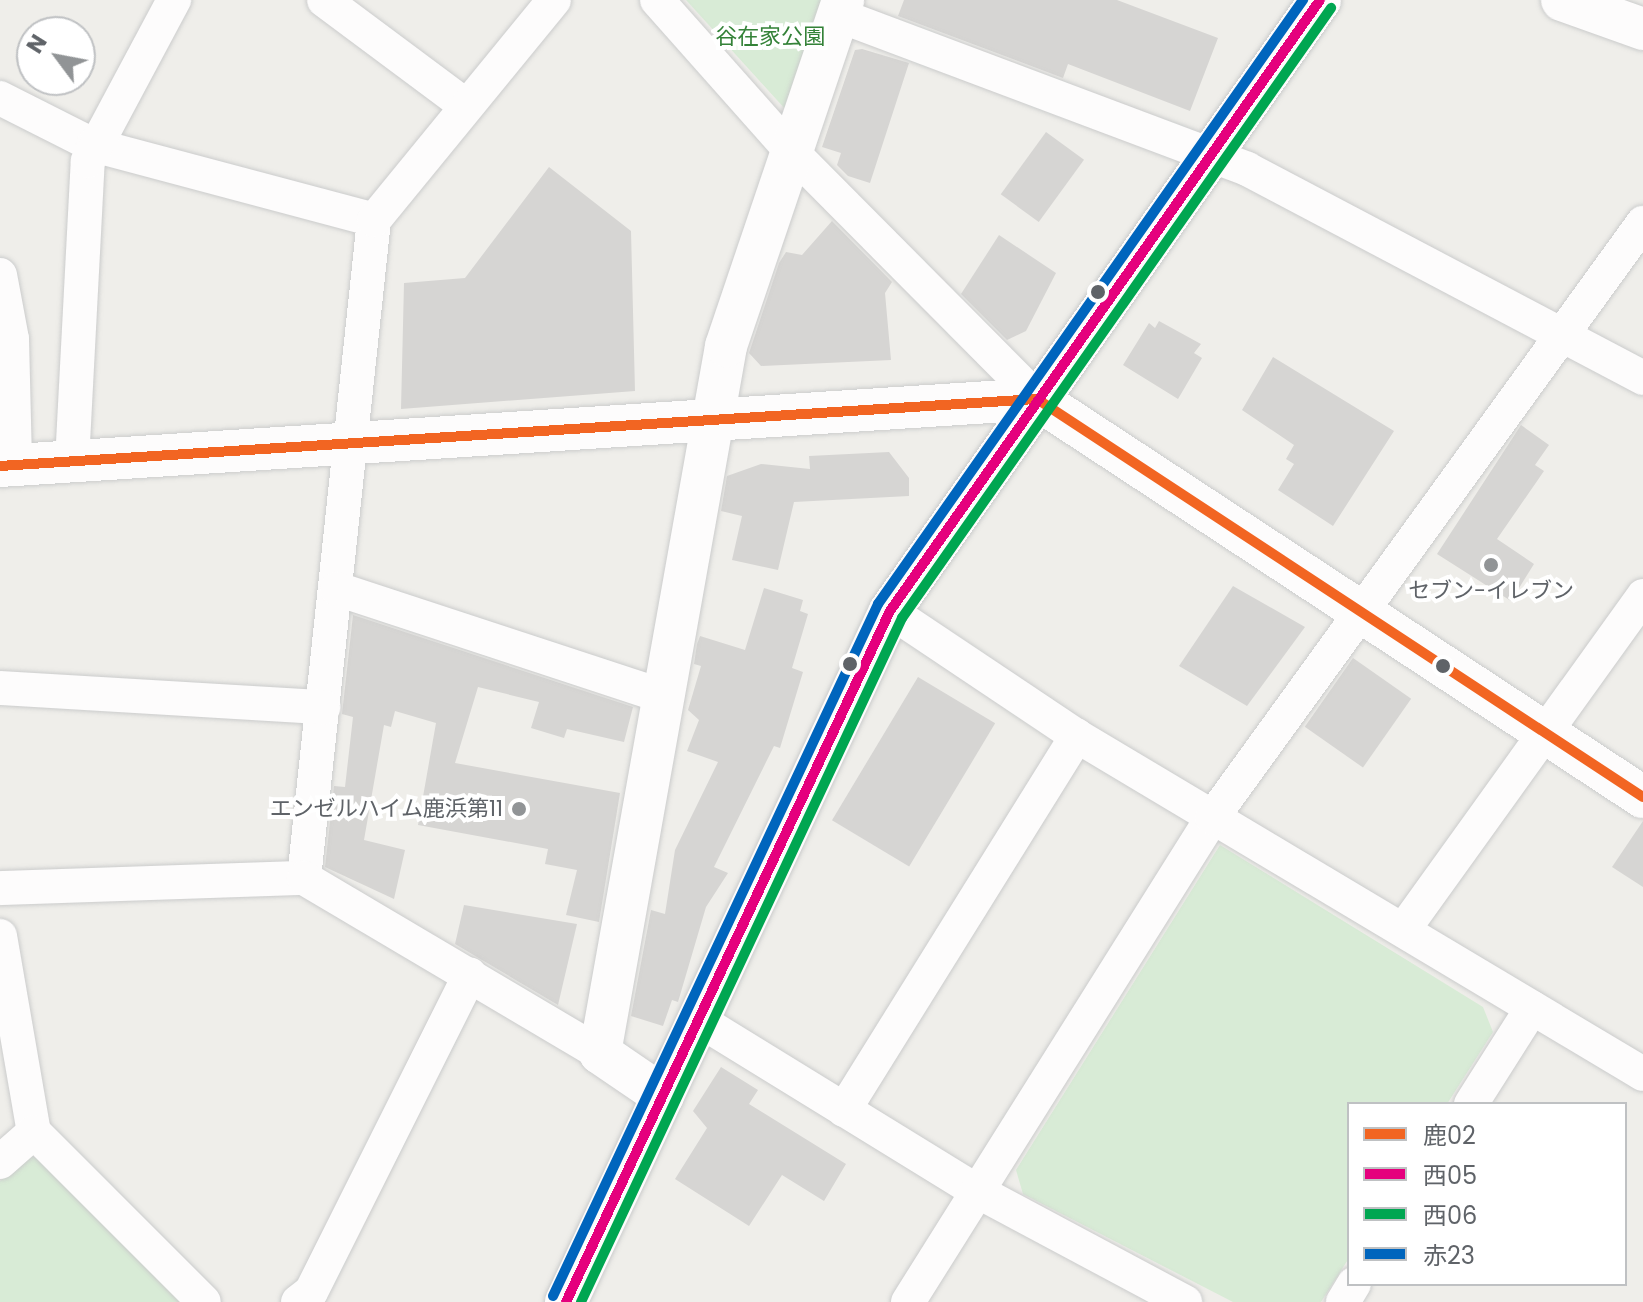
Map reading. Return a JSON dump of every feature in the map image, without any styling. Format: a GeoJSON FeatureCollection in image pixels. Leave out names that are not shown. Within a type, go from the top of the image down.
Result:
{"type":"FeatureCollection","features":[{"type":"Feature","properties":{"kind":"street"},"geometry":{"type":"LineString","coordinates":[[72,462],[93,145],[174,0]]}},
{"type":"Feature","properties":{"kind":"street"},"geometry":{"type":"LineString","coordinates":[[324,0],[466,106]]}},
{"type":"Feature","properties":{"kind":"street"},"geometry":{"type":"LineString","coordinates":[[304,878],[374,220],[554,0]]}},
{"type":"Feature","properties":{"kind":"street"},"geometry":{"type":"LineString","coordinates":[[657,0],[793,153],[1037,399],[1643,797]]}},
{"type":"Feature","properties":{"kind":"street"},"geometry":{"type":"LineString","coordinates":[[566,1302],[890,611],[1320,0]]}},
{"type":"Feature","properties":{"kind":"street"},"geometry":{"type":"LineString","coordinates":[[1562,0],[1643,29]]}},
{"type":"Feature","properties":{"kind":"street"},"geometry":{"type":"LineString","coordinates":[[600,1053],[660,695],[726,346],[841,7],[1210,154],[1643,378]]}},
{"type":"Feature","properties":{"kind":"street"},"geometry":{"type":"LineString","coordinates":[[0,98],[93,145],[374,220]]}},
{"type":"Feature","properties":{"kind":"street"},"geometry":{"type":"LineString","coordinates":[[908,1302],[1212,818],[1643,223]]}},
{"type":"Feature","properties":{"kind":"street"},"geometry":{"type":"LineString","coordinates":[[0,275],[12,339],[8,466],[712,417],[1037,399]]}},
{"type":"Feature","properties":{"kind":"street"},"geometry":{"type":"LineString","coordinates":[[337,589],[660,695]]}},
{"type":"Feature","properties":{"kind":"street"},"geometry":{"type":"LineString","coordinates":[[1404,929],[1643,596]]}},
{"type":"Feature","properties":{"kind":"street"},"geometry":{"type":"LineString","coordinates":[[890,611],[1077,736],[1643,1074]]}},
{"type":"Feature","properties":{"kind":"street"},"geometry":{"type":"LineString","coordinates":[[0,688],[323,707]]}},
{"type":"Feature","properties":{"kind":"street"},"geometry":{"type":"LineString","coordinates":[[844,1110],[1077,736]]}},
{"type":"Feature","properties":{"kind":"street"},"geometry":{"type":"LineString","coordinates":[[0,888],[304,878],[600,1053],[663,1096]]}},
{"type":"Feature","properties":{"kind":"street"},"geometry":{"type":"LineString","coordinates":[[0,936],[34,1132],[204,1302]]}},
{"type":"Feature","properties":{"kind":"street"},"geometry":{"type":"LineString","coordinates":[[311,1299],[470,975]]}},
{"type":"Feature","properties":{"kind":"street"},"geometry":{"type":"LineString","coordinates":[[1472,1102],[1532,1008]]}},
{"type":"Feature","properties":{"kind":"street"},"geometry":{"type":"LineString","coordinates":[[697,1019],[977,1191],[1185,1302]]}},
{"type":"Feature","properties":{"kind":"street"},"geometry":{"type":"LineString","coordinates":[[0,1162],[34,1132]]}},
{"type":"Feature","properties":{"kind":"green space","name":"谷在家公園"},"geometry":{"type":"Polygon","coordinates":[[[686,0],[823,0],[786,110],[686,0]]]}},
{"type":"Feature","properties":{"kind":"green space"},"geometry":{"type":"Polygon","coordinates":[[[1220,845],[1483,1007],[1493,1032],[1448,1102],[1347,1102],[1347,1261],[1321,1302],[1233,1302],[1023,1194],[1016,1170],[1220,845]]]}},
{"type":"Feature","properties":{"kind":"green space"},"geometry":{"type":"Polygon","coordinates":[[[40,1156],[188,1302],[0,1302],[0,1181],[26,1157],[40,1156]]]}},
{"type":"Feature","properties":{"kind":"building"},"geometry":{"type":"Polygon","coordinates":[[[904,0],[1117,0],[1218,38],[1190,111],[1068,64],[1063,78],[898,16],[904,0]]]}},
{"type":"Feature","properties":{"kind":"building"},"geometry":{"type":"Polygon","coordinates":[[[862,49],[909,63],[870,183],[848,176],[837,165],[841,153],[822,147],[855,50],[862,49]]]}},
{"type":"Feature","properties":{"kind":"building"},"geometry":{"type":"Polygon","coordinates":[[[1046,132],[1084,160],[1039,222],[1001,194],[1046,132]]]}},
{"type":"Feature","properties":{"kind":"building"},"geometry":{"type":"Polygon","coordinates":[[[549,167],[631,231],[635,391],[401,409],[404,283],[465,278],[549,167]]]}},
{"type":"Feature","properties":{"kind":"building"},"geometry":{"type":"Polygon","coordinates":[[[832,221],[892,282],[885,293],[891,360],[761,366],[749,353],[779,263],[786,252],[802,255],[832,221]]]}},
{"type":"Feature","properties":{"kind":"building"},"geometry":{"type":"Polygon","coordinates":[[[999,235],[1056,273],[1026,331],[1007,340],[961,294],[999,235]]]}},
{"type":"Feature","properties":{"kind":"building"},"geometry":{"type":"Polygon","coordinates":[[[1159,321],[1201,344],[1194,353],[1202,358],[1178,399],[1123,365],[1149,323],[1155,328],[1159,321]]]}},
{"type":"Feature","properties":{"kind":"building"},"geometry":{"type":"Polygon","coordinates":[[[1273,357],[1394,431],[1333,526],[1278,490],[1294,464],[1286,459],[1294,445],[1242,410],[1273,357]]]}},
{"type":"Feature","properties":{"kind":"building"},"geometry":{"type":"Polygon","coordinates":[[[1521,425],[1549,445],[1535,465],[1544,471],[1497,539],[1534,564],[1511,601],[1437,554],[1521,425]]]}},
{"type":"Feature","properties":{"kind":"building"},"geometry":{"type":"Polygon","coordinates":[[[889,452],[909,478],[909,496],[794,502],[778,570],[732,560],[742,516],[721,511],[727,476],[761,464],[810,469],[809,456],[889,452]]]}},
{"type":"Feature","properties":{"kind":"building"},"geometry":{"type":"Polygon","coordinates":[[[1233,586],[1305,627],[1247,706],[1179,666],[1233,586]]]}},
{"type":"Feature","properties":{"kind":"building"},"geometry":{"type":"Polygon","coordinates":[[[764,588],[803,600],[800,611],[808,614],[792,668],[803,672],[780,748],[774,746],[714,867],[728,873],[706,907],[678,1002],[672,1000],[663,1026],[631,1016],[651,910],[665,914],[675,850],[718,762],[687,751],[699,720],[688,710],[701,666],[694,664],[697,644],[700,636],[745,650],[764,588]]]}},
{"type":"Feature","properties":{"kind":"building"},"geometry":{"type":"Polygon","coordinates":[[[353,615],[633,707],[624,742],[567,729],[564,738],[531,728],[539,702],[478,687],[455,763],[620,793],[599,922],[566,915],[577,870],[545,864],[548,849],[418,825],[436,723],[395,711],[391,727],[384,725],[364,840],[405,850],[394,899],[325,867],[334,786],[345,787],[353,717],[342,714],[353,615]]]}},
{"type":"Feature","properties":{"kind":"building"},"geometry":{"type":"Polygon","coordinates":[[[1353,658],[1411,699],[1363,768],[1305,727],[1353,658]]]}},
{"type":"Feature","properties":{"kind":"building"},"geometry":{"type":"Polygon","coordinates":[[[918,677],[995,723],[909,867],[832,820],[918,677]]]}},
{"type":"Feature","properties":{"kind":"building"},"geometry":{"type":"Polygon","coordinates":[[[1643,821],[1643,887],[1612,867],[1643,821]]]}},
{"type":"Feature","properties":{"kind":"building"},"geometry":{"type":"Polygon","coordinates":[[[464,905],[577,924],[558,1005],[455,944],[464,905]]]}},
{"type":"Feature","properties":{"kind":"building"},"geometry":{"type":"Polygon","coordinates":[[[721,1067],[758,1090],[749,1104],[846,1164],[824,1201],[782,1175],[749,1226],[675,1179],[707,1128],[693,1111],[721,1067]]]}},
{"type":"Feature","properties":{"kind":"transit line","name":"赤23"},"geometry":{"type":"LineString","coordinates":[[553,1296],[878,604],[1303,0]]}},
{"type":"Feature","properties":{"kind":"transit line","name":"西05"},"geometry":{"type":"LineString","coordinates":[[566,1302],[890,611],[1320,0]]}},
{"type":"Feature","properties":{"kind":"transit line","name":"西06"},"geometry":{"type":"LineString","coordinates":[[581,1302],[902,618],[1331,8]]}},
{"type":"Feature","properties":{"kind":"transit line","name":"鹿02"},"geometry":{"type":"LineString","coordinates":[[0,466],[1037,399],[1643,797]]}},
{"type":"Feature","properties":{"kind":"place","name":"セブン-イレブン"},"geometry":{"type":"Point","coordinates":[1491,565]}},
{"type":"Feature","properties":{"kind":"place","name":"エンゼルハイム鹿浜第11"},"geometry":{"type":"Point","coordinates":[519,809]}}]}
